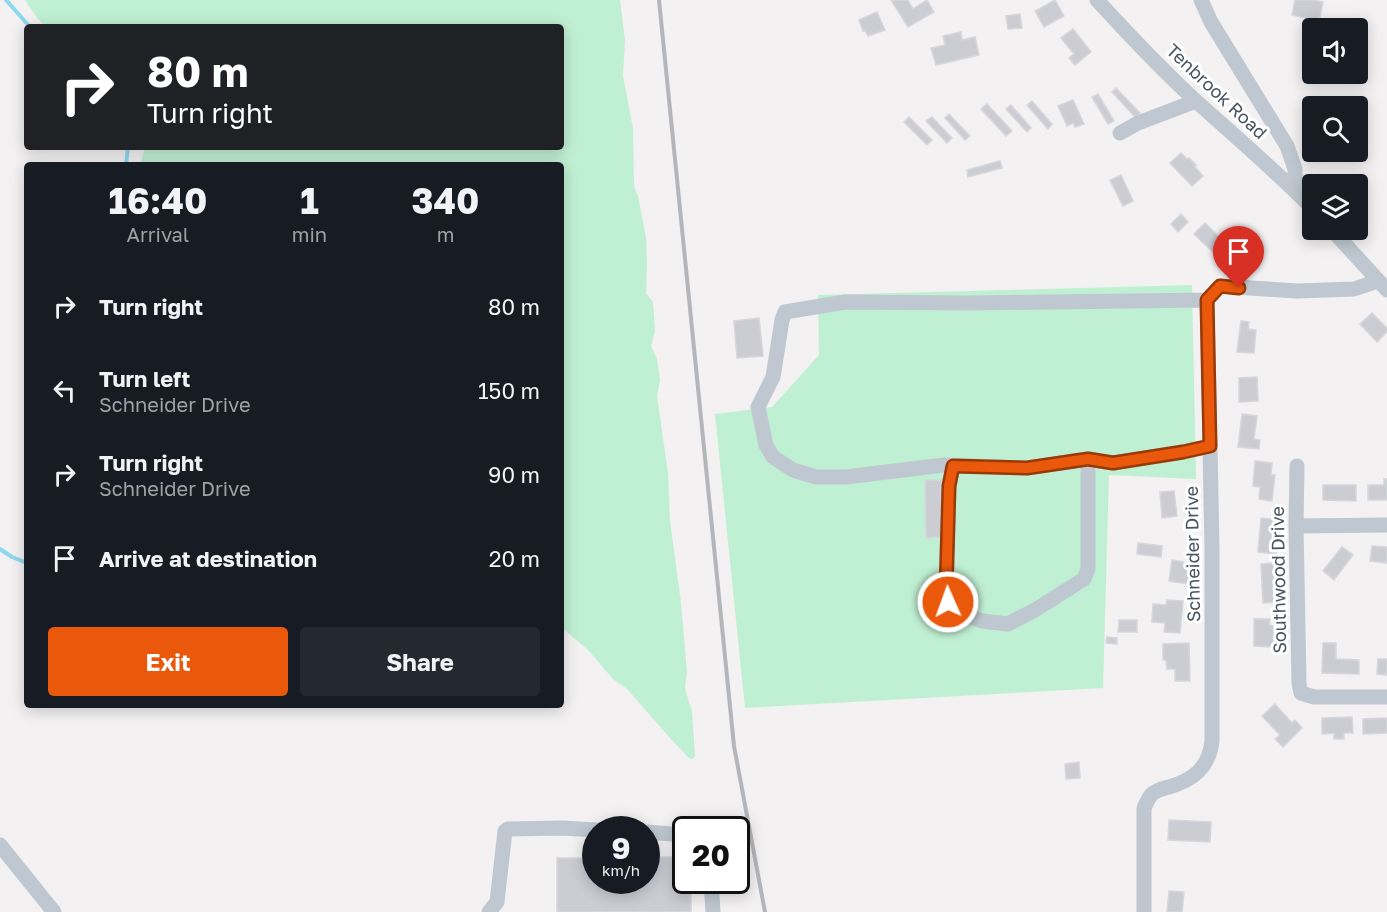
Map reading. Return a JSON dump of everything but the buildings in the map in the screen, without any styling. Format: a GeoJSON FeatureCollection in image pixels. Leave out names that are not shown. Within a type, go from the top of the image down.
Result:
{"type":"FeatureCollection","features":[{"type":"Feature","properties":{"kind":"street","name":"Tenbrook Road"},"geometry":{"type":"LineString","coordinates":[[1097,0],[1196,101],[1272,168],[1302,198]]}},
{"type":"Feature","properties":{"kind":"street"},"geometry":{"type":"LineString","coordinates":[[1201,0],[1211,22],[1287,146],[1296,169],[1295,191]]}},
{"type":"Feature","properties":{"kind":"street"},"geometry":{"type":"LineString","coordinates":[[1120,133],[1138,123],[1196,101]]}},
{"type":"Feature","properties":{"kind":"street"},"geometry":{"type":"LineString","coordinates":[[1341,240],[1383,285]]}},
{"type":"Feature","properties":{"kind":"street"},"geometry":{"type":"LineString","coordinates":[[1210,446],[1113,463],[1088,459],[1027,468],[944,465],[846,477],[816,477],[793,470],[773,457],[766,445],[758,407],[773,377],[785,312],[845,302],[1207,300],[1220,286],[1297,291],[1354,289],[1383,285]]}},
{"type":"Feature","properties":{"kind":"street","name":"Schneider Drive"},"geometry":{"type":"LineString","coordinates":[[1144,912],[1144,808],[1151,795],[1157,790],[1171,787],[1195,776],[1211,752],[1212,582],[1207,300]]}},
{"type":"Feature","properties":{"kind":"street"},"geometry":{"type":"LineString","coordinates":[[953,466],[949,486],[946,593],[948,602],[955,611],[982,621],[1008,624],[1084,579],[1088,569],[1088,459]]}},
{"type":"Feature","properties":{"kind":"street","name":"Southwood Drive"},"geometry":{"type":"LineString","coordinates":[[1297,466],[1296,526],[1301,693],[1314,697],[1387,698]]}},
{"type":"Feature","properties":{"kind":"street"},"geometry":{"type":"LineString","coordinates":[[1296,526],[1387,525]]}},
{"type":"Feature","properties":{"kind":"street"},"geometry":{"type":"LineString","coordinates":[[489,912],[497,902],[505,831],[508,829],[582,829]]}},
{"type":"Feature","properties":{"kind":"street"},"geometry":{"type":"LineString","coordinates":[[0,845],[54,912]]}},
{"type":"Feature","properties":{"kind":"street"},"geometry":{"type":"LineString","coordinates":[[712,894],[713,912]]}},
{"type":"Feature","properties":{"kind":"green space"},"geometry":{"type":"Polygon","coordinates":[[[25,0],[620,0],[625,41],[623,76],[633,128],[634,187],[638,196],[646,238],[646,293],[653,302],[655,331],[651,346],[657,359],[660,380],[657,396],[668,473],[670,521],[687,672],[685,687],[692,710],[695,757],[689,758],[627,689],[613,679],[589,651],[564,630],[564,162],[141,162],[144,150],[564,150],[564,24],[43,24],[25,0]]]}},
{"type":"Feature","properties":{"kind":"green space"},"geometry":{"type":"Polygon","coordinates":[[[1192,285],[1196,479],[1109,475],[1103,688],[745,708],[715,414],[772,407],[819,355],[818,295],[1192,285]]]}},
{"type":"Feature","properties":{"kind":"waterway"},"geometry":{"type":"LineString","coordinates":[[6,0],[27,24]]}},
{"type":"Feature","properties":{"kind":"waterway"},"geometry":{"type":"LineString","coordinates":[[126,162],[128,150]]}},
{"type":"Feature","properties":{"kind":"waterway"},"geometry":{"type":"LineString","coordinates":[[0,549],[24,562]]}},
{"type":"Feature","properties":{"kind":"railway"},"geometry":{"type":"LineString","coordinates":[[659,0],[734,746],[765,912]]}},
{"type":"Feature","properties":{"kind":"route"},"geometry":{"type":"LineString","coordinates":[[948,602],[946,593],[947,534],[949,486],[953,466],[1027,468],[1088,459],[1113,463],[1210,446],[1207,300],[1220,286],[1239,288]]}}]}
